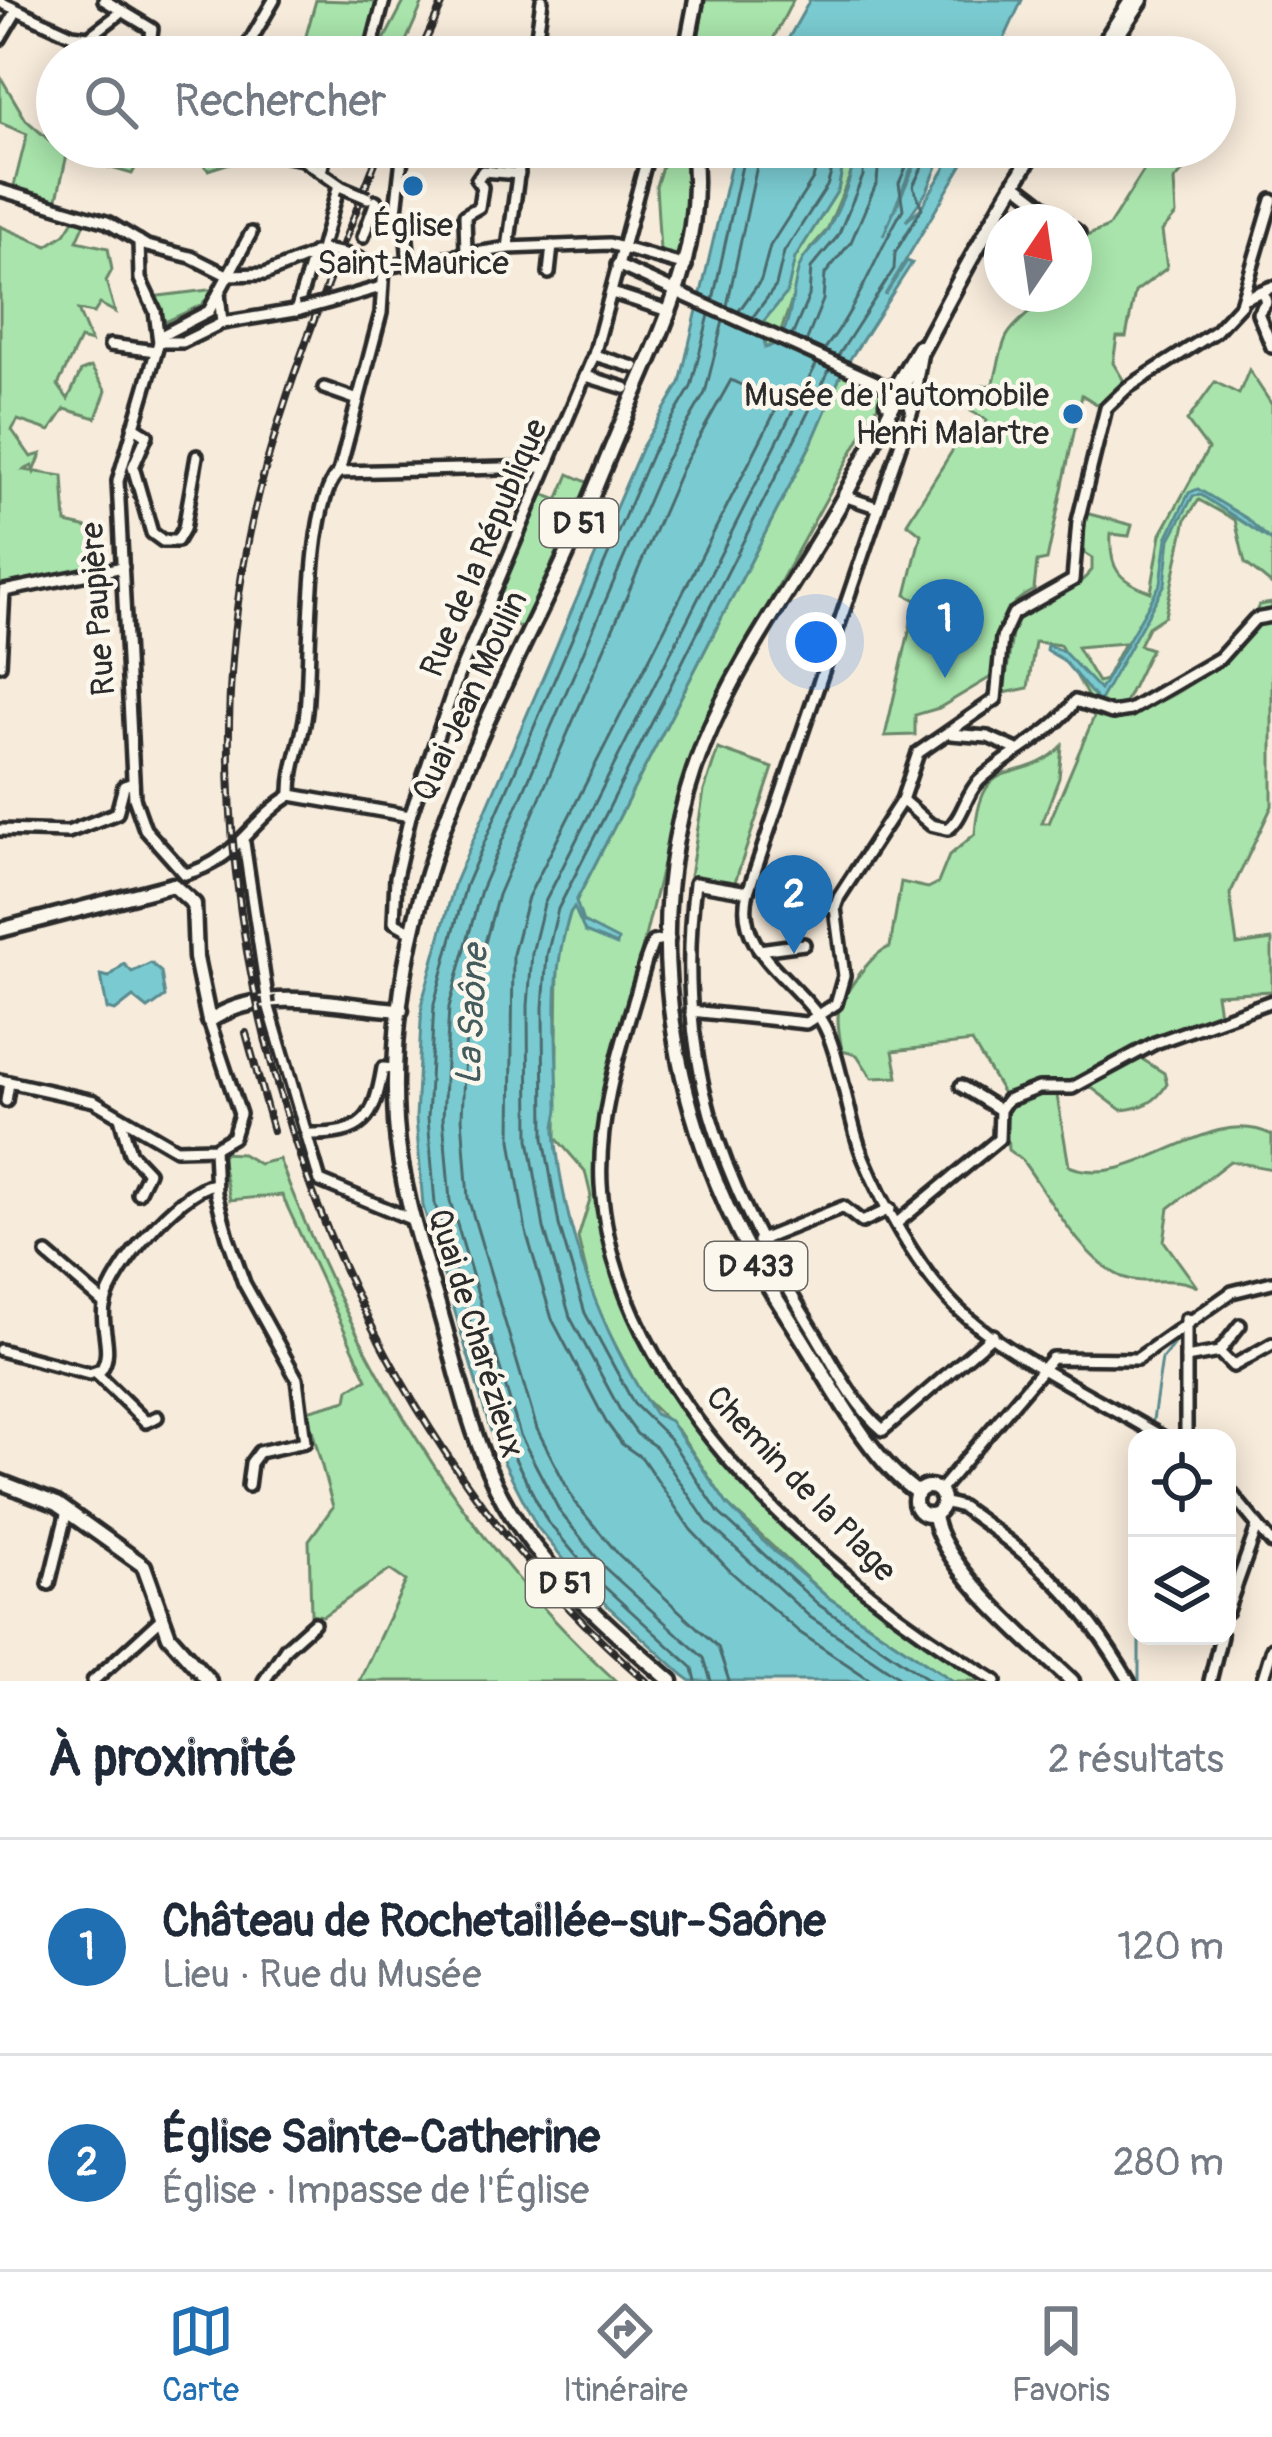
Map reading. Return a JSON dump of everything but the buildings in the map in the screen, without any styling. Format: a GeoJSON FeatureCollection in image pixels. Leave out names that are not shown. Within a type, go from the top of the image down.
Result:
{"type":"FeatureCollection","features":[{"type":"Feature","properties":{"kind":"main road"},"geometry":{"type":"LineString","coordinates":[[690,36],[696,0]]}},
{"type":"Feature","properties":{"kind":"main road"},"geometry":{"type":"LineString","coordinates":[[1111,36],[1132,0]]}},
{"type":"Feature","properties":{"kind":"main road"},"geometry":{"type":"LineString","coordinates":[[1114,36],[1141,0]]}},
{"type":"Feature","properties":{"kind":"main road","name":"D 51"},"geometry":{"type":"LineString","coordinates":[[684,291],[697,207],[694,168]]}},
{"type":"Feature","properties":{"kind":"main road","name":"D 433"},"geometry":{"type":"LineString","coordinates":[[917,1493],[876,1448],[734,1227],[695,1132],[676,1046],[669,939],[691,807],[716,724],[897,391],[1028,168]]}},
{"type":"Feature","properties":{"kind":"main road","name":"Quai Jean Moulin"},"geometry":{"type":"LineString","coordinates":[[412,932],[440,828],[468,752],[560,568],[684,291]]}},
{"type":"Feature","properties":{"kind":"main road","name":"D 433"},"geometry":{"type":"LineString","coordinates":[[803,563],[844,496],[916,349],[929,339]]}},
{"type":"Feature","properties":{"kind":"main road"},"geometry":{"type":"LineString","coordinates":[[0,930],[180,879],[194,904],[196,958],[209,1021],[226,1009]]}},
{"type":"Feature","properties":{"kind":"main road","name":"Quai de Charézieux"},"geometry":{"type":"LineString","coordinates":[[412,932],[396,1069],[398,1141],[411,1219],[472,1425],[501,1496],[572,1591],[671,1681]]}},
{"type":"Feature","properties":{"kind":"main road"},"geometry":{"type":"LineString","coordinates":[[205,1003],[226,1009],[294,998],[400,1010]]}},
{"type":"Feature","properties":{"kind":"main road"},"geometry":{"type":"LineString","coordinates":[[0,1482],[68,1511],[144,1566],[161,1619],[209,1681]]}},
{"type":"Feature","properties":{"kind":"main road"},"geometry":{"type":"LineString","coordinates":[[934,1515],[918,1510],[917,1493],[930,1487],[941,1496],[934,1515],[940,1535],[964,1569],[1072,1681]]}},
{"type":"Feature","properties":{"kind":"street"},"geometry":{"type":"LineString","coordinates":[[104,0],[152,29],[151,36]]}},
{"type":"Feature","properties":{"kind":"street"},"geometry":{"type":"LineString","coordinates":[[253,36],[274,0]]}},
{"type":"Feature","properties":{"kind":"street"},"geometry":{"type":"LineString","coordinates":[[375,36],[384,0]]}},
{"type":"Feature","properties":{"kind":"street"},"geometry":{"type":"LineString","coordinates":[[537,36],[542,0]]}},
{"type":"Feature","properties":{"kind":"street"},"geometry":{"type":"LineString","coordinates":[[0,2],[86,36]]}},
{"type":"Feature","properties":{"kind":"street"},"geometry":{"type":"LineString","coordinates":[[90,36],[123,11]]}},
{"type":"Feature","properties":{"kind":"street"},"geometry":{"type":"LineString","coordinates":[[0,39],[16,12]]}},
{"type":"Feature","properties":{"kind":"street"},"geometry":{"type":"LineString","coordinates":[[322,168],[341,186],[405,218],[409,262]]}},
{"type":"Feature","properties":{"kind":"street"},"geometry":{"type":"LineString","coordinates":[[396,211],[401,168]]}},
{"type":"Feature","properties":{"kind":"street"},"geometry":{"type":"LineString","coordinates":[[508,248],[520,168]]}},
{"type":"Feature","properties":{"kind":"street","name":"Rue de la République"},"geometry":{"type":"LineString","coordinates":[[412,932],[394,922],[396,877],[410,816],[458,676],[594,355],[644,168]]}},
{"type":"Feature","properties":{"kind":"street"},"geometry":{"type":"LineString","coordinates":[[466,253],[465,215],[479,207],[482,187],[477,180],[483,170],[519,173]]}},
{"type":"Feature","properties":{"kind":"street"},"geometry":{"type":"LineString","coordinates":[[1017,185],[1042,204]]}},
{"type":"Feature","properties":{"kind":"street"},"geometry":{"type":"LineString","coordinates":[[298,310],[341,186]]}},
{"type":"Feature","properties":{"kind":"street"},"geometry":{"type":"LineString","coordinates":[[0,190],[107,222],[139,242],[227,275],[265,274],[320,251],[384,267],[466,253],[552,246],[621,247],[687,266]]}},
{"type":"Feature","properties":{"kind":"street"},"geometry":{"type":"LineString","coordinates":[[364,237],[372,200]]}},
{"type":"Feature","properties":{"kind":"street"},"geometry":{"type":"LineString","coordinates":[[691,1010],[787,1023],[819,1018],[842,992],[835,908],[902,800],[911,763],[996,699],[1002,638],[1013,614],[1073,580],[1078,521],[1106,408],[1126,388],[1215,332],[1245,298],[1272,200]]}},
{"type":"Feature","properties":{"kind":"street"},"geometry":{"type":"LineString","coordinates":[[158,343],[209,311],[251,233]]}},
{"type":"Feature","properties":{"kind":"street"},"geometry":{"type":"LineString","coordinates":[[139,242],[140,278],[158,343]]}},
{"type":"Feature","properties":{"kind":"street"},"geometry":{"type":"LineString","coordinates":[[549,273],[552,246]]}},
{"type":"Feature","properties":{"kind":"street"},"geometry":{"type":"LineString","coordinates":[[617,265],[875,380],[897,391],[912,410]]}},
{"type":"Feature","properties":{"kind":"street"},"geometry":{"type":"LineString","coordinates":[[291,795],[306,711],[320,526],[381,313],[384,267]]}},
{"type":"Feature","properties":{"kind":"street"},"geometry":{"type":"LineString","coordinates":[[110,345],[183,342],[222,323],[298,310],[381,286]]}},
{"type":"Feature","properties":{"kind":"street"},"geometry":{"type":"LineString","coordinates":[[1245,298],[1268,289]]}},
{"type":"Feature","properties":{"kind":"street"},"geometry":{"type":"LineString","coordinates":[[1268,289],[1258,313],[1272,347]]}},
{"type":"Feature","properties":{"kind":"street"},"geometry":{"type":"LineString","coordinates":[[219,293],[222,323]]}},
{"type":"Feature","properties":{"kind":"street"},"geometry":{"type":"LineString","coordinates":[[612,293],[662,309]]}},
{"type":"Feature","properties":{"kind":"street","name":"Rue Paupière"},"geometry":{"type":"LineString","coordinates":[[158,343],[118,482],[134,783],[146,829],[180,879]]}},
{"type":"Feature","properties":{"kind":"street"},"geometry":{"type":"LineString","coordinates":[[594,355],[634,367]]}},
{"type":"Feature","properties":{"kind":"street"},"geometry":{"type":"LineString","coordinates":[[921,357],[912,410],[748,892],[745,923],[759,950],[819,1018],[864,1160],[897,1223],[950,1301],[993,1335],[1150,1429]]}},
{"type":"Feature","properties":{"kind":"street"},"geometry":{"type":"LineString","coordinates":[[586,376],[626,388]]}},
{"type":"Feature","properties":{"kind":"street"},"geometry":{"type":"LineString","coordinates":[[324,388],[358,400]]}},
{"type":"Feature","properties":{"kind":"street"},"geometry":{"type":"LineString","coordinates":[[133,426],[146,435],[133,466],[152,532],[163,541],[177,541],[184,529],[197,456]]}},
{"type":"Feature","properties":{"kind":"street"},"geometry":{"type":"LineString","coordinates":[[339,472],[546,466]]}},
{"type":"Feature","properties":{"kind":"street"},"geometry":{"type":"LineString","coordinates":[[844,496],[876,507]]}},
{"type":"Feature","properties":{"kind":"street"},"geometry":{"type":"LineString","coordinates":[[0,665],[4,591],[123,567]]}},
{"type":"Feature","properties":{"kind":"street"},"geometry":{"type":"LineString","coordinates":[[902,800],[940,830],[956,824],[962,808],[994,768],[1015,749],[1048,731],[1075,701],[1112,713],[1130,710],[1220,658],[1255,619],[1272,616]]}},
{"type":"Feature","properties":{"kind":"street"},"geometry":{"type":"LineString","coordinates":[[950,734],[988,736],[1015,749]]}},
{"type":"Feature","properties":{"kind":"street"},"geometry":{"type":"LineString","coordinates":[[0,830],[68,832],[117,813],[124,786],[134,783]]}},
{"type":"Feature","properties":{"kind":"street"},"geometry":{"type":"LineString","coordinates":[[180,879],[244,843],[261,815],[291,795],[410,816]]}},
{"type":"Feature","properties":{"kind":"street"},"geometry":{"type":"LineString","coordinates":[[244,843],[268,1000],[316,1173],[326,1186],[411,1219]]}},
{"type":"Feature","properties":{"kind":"street"},"geometry":{"type":"LineString","coordinates":[[748,892],[695,883],[691,1010],[693,1056],[713,1136],[758,1241],[883,1430],[993,1335]]}},
{"type":"Feature","properties":{"kind":"street"},"geometry":{"type":"LineString","coordinates":[[809,900],[835,908]]}},
{"type":"Feature","properties":{"kind":"street","name":"Chemin de la Plage"},"geometry":{"type":"LineString","coordinates":[[669,939],[652,944],[617,1064],[602,1164],[611,1243],[642,1330],[677,1393],[711,1437],[854,1583],[906,1624],[996,1681]]}},
{"type":"Feature","properties":{"kind":"street"},"geometry":{"type":"LineString","coordinates":[[759,950],[804,944]]}},
{"type":"Feature","properties":{"kind":"street"},"geometry":{"type":"LineString","coordinates":[[897,1223],[999,1139],[1000,1111],[1007,1100],[1031,1090],[1072,1088],[1155,1043],[1271,1006]]}},
{"type":"Feature","properties":{"kind":"street"},"geometry":{"type":"LineString","coordinates":[[6,1101],[4,1082],[94,1101],[176,1149],[214,1148],[232,1137],[241,1120],[209,1021]]}},
{"type":"Feature","properties":{"kind":"street"},"geometry":{"type":"LineString","coordinates":[[308,1135],[358,1127],[370,1116],[383,1067],[396,1069]]}},
{"type":"Feature","properties":{"kind":"street"},"geometry":{"type":"LineString","coordinates":[[961,1086],[1000,1111]]}},
{"type":"Feature","properties":{"kind":"street"},"geometry":{"type":"LineString","coordinates":[[120,1117],[130,1153],[148,1172],[139,1193]]}},
{"type":"Feature","properties":{"kind":"street"},"geometry":{"type":"LineString","coordinates":[[214,1148],[214,1184],[244,1283],[297,1379],[307,1432],[305,1442],[297,1447],[260,1452],[251,1463],[248,1486]]}},
{"type":"Feature","properties":{"kind":"street"},"geometry":{"type":"LineString","coordinates":[[96,1373],[108,1358],[105,1304],[131,1257],[187,1193],[214,1184]]}},
{"type":"Feature","properties":{"kind":"street"},"geometry":{"type":"LineString","coordinates":[[758,1241],[843,1208],[862,1222],[890,1209]]}},
{"type":"Feature","properties":{"kind":"street"},"geometry":{"type":"LineString","coordinates":[[47,1254],[105,1304]]}},
{"type":"Feature","properties":{"kind":"street"},"geometry":{"type":"LineString","coordinates":[[1129,1681],[1091,1617],[1065,1587],[973,1515],[941,1496],[971,1448],[1030,1390],[1057,1355],[1137,1359],[1186,1319],[1232,1292],[1272,1282]]}},
{"type":"Feature","properties":{"kind":"street"},"geometry":{"type":"LineString","coordinates":[[1186,1319],[1186,1429]]}},
{"type":"Feature","properties":{"kind":"street"},"geometry":{"type":"LineString","coordinates":[[1186,1358],[1219,1352],[1240,1325]]}},
{"type":"Feature","properties":{"kind":"street"},"geometry":{"type":"LineString","coordinates":[[1219,1352],[1233,1366],[1272,1344]]}},
{"type":"Feature","properties":{"kind":"street"},"geometry":{"type":"LineString","coordinates":[[0,1351],[96,1373],[146,1422],[157,1417]]}},
{"type":"Feature","properties":{"kind":"street"},"geometry":{"type":"LineString","coordinates":[[0,1492],[17,1488]]}},
{"type":"Feature","properties":{"kind":"street"},"geometry":{"type":"LineString","coordinates":[[1236,1500],[1272,1544]]}},
{"type":"Feature","properties":{"kind":"street"},"geometry":{"type":"LineString","coordinates":[[49,1584],[68,1511]]}},
{"type":"Feature","properties":{"kind":"street"},"geometry":{"type":"LineString","coordinates":[[1236,1586],[1257,1527]]}},
{"type":"Feature","properties":{"kind":"street"},"geometry":{"type":"LineString","coordinates":[[93,1681],[161,1619]]}},
{"type":"Feature","properties":{"kind":"street"},"geometry":{"type":"LineString","coordinates":[[264,1681],[286,1648],[314,1623]]}},
{"type":"Feature","properties":{"kind":"street"},"geometry":{"type":"LineString","coordinates":[[1210,1681],[1219,1645]]}},
{"type":"Feature","properties":{"kind":"street"},"geometry":{"type":"LineString","coordinates":[[1262,1681],[1272,1648]]}},
{"type":"Feature","properties":{"kind":"green space"},"geometry":{"type":"Polygon","coordinates":[[[316,0],[380,2],[371,36],[306,36],[316,0]]]}},
{"type":"Feature","properties":{"kind":"green space"},"geometry":{"type":"Polygon","coordinates":[[[405,0],[424,0],[408,36],[386,36],[405,0]]]}},
{"type":"Feature","properties":{"kind":"green space"},"geometry":{"type":"Polygon","coordinates":[[[705,0],[793,0],[775,36],[699,36],[705,0]]]}},
{"type":"Feature","properties":{"kind":"green space"},"geometry":{"type":"Polygon","coordinates":[[[0,76],[36,129],[36,168],[64,168],[56,203],[14,186],[27,134],[0,123],[0,76]]]}},
{"type":"Feature","properties":{"kind":"green space"},"geometry":{"type":"Polygon","coordinates":[[[662,168],[686,168],[688,216],[682,256],[660,251],[656,186],[662,168]]]}},
{"type":"Feature","properties":{"kind":"green space"},"geometry":{"type":"Polygon","coordinates":[[[842,168],[852,168],[827,230],[810,249],[777,342],[766,348],[763,322],[782,296],[795,258],[838,190],[842,168]]]}},
{"type":"Feature","properties":{"kind":"green space"},"geometry":{"type":"Polygon","coordinates":[[[1145,168],[1186,168],[1174,181],[1176,215],[1162,231],[1167,268],[1135,292],[1126,337],[1117,337],[1113,363],[1124,381],[1100,406],[1082,395],[1047,560],[1037,562],[1034,590],[1013,605],[1000,625],[996,674],[939,708],[915,715],[915,735],[885,736],[914,610],[924,604],[906,595],[921,534],[907,523],[959,440],[984,434],[987,420],[971,411],[979,386],[993,385],[1011,330],[1030,312],[1092,312],[1092,234],[1108,227],[1145,168]]]}},
{"type":"Feature","properties":{"kind":"green space"},"geometry":{"type":"Polygon","coordinates":[[[76,217],[86,221],[77,241],[108,248],[112,270],[106,281],[115,312],[100,304],[94,313],[78,310],[91,342],[80,339],[58,385],[68,399],[81,371],[91,367],[106,391],[96,418],[65,409],[50,431],[18,420],[12,430],[31,457],[41,454],[34,472],[63,476],[66,523],[88,528],[99,537],[102,566],[0,586],[0,226],[47,246],[65,234],[76,217]]]}},
{"type":"Feature","properties":{"kind":"green space"},"geometry":{"type":"Polygon","coordinates":[[[216,289],[201,305],[165,322],[158,301],[151,297],[216,289]]]}},
{"type":"Feature","properties":{"kind":"green space"},"geometry":{"type":"Polygon","coordinates":[[[843,370],[884,388],[884,394],[706,717],[684,779],[641,953],[646,954],[612,1076],[599,1168],[603,1213],[640,1329],[713,1442],[855,1587],[992,1681],[953,1681],[826,1596],[727,1504],[679,1432],[643,1397],[595,1307],[578,1238],[591,1196],[585,1171],[556,1138],[558,957],[570,913],[811,444],[843,370]]]}},
{"type":"Feature","properties":{"kind":"green space"},"geometry":{"type":"Polygon","coordinates":[[[1249,370],[1272,405],[1272,585],[1245,563],[1235,520],[1199,500],[1186,519],[1165,616],[1148,627],[1139,645],[1151,649],[1119,715],[1162,700],[1202,675],[1236,643],[1259,605],[1272,603],[1272,806],[1230,894],[1237,945],[1272,940],[1272,991],[1216,994],[1219,1014],[1162,1036],[1134,1054],[1164,1073],[1167,1084],[1148,1103],[1121,1110],[1080,1079],[1056,1090],[1069,1166],[1094,1171],[1120,1168],[1222,1130],[1247,1128],[1272,1135],[1272,1169],[1230,1161],[1169,1208],[1164,1241],[1197,1287],[1122,1277],[1092,1256],[1022,1160],[1008,1150],[1005,1097],[972,1042],[893,1051],[898,1077],[872,1078],[857,1055],[842,1051],[838,1019],[842,1002],[860,973],[890,947],[901,882],[928,888],[938,883],[949,856],[975,834],[979,807],[994,780],[1047,759],[1062,746],[1059,778],[1042,823],[1049,823],[1096,712],[1060,645],[1035,642],[1028,688],[1004,693],[1014,619],[1074,586],[1092,570],[1092,558],[1084,553],[1085,513],[1132,525],[1129,536],[1111,534],[1114,565],[1124,578],[1151,592],[1161,534],[1208,449],[1187,421],[1215,382],[1239,394],[1249,370]],[[1124,643],[1077,647],[1098,682],[1105,680],[1124,643]]]}},
{"type":"Feature","properties":{"kind":"green space"},"geometry":{"type":"Polygon","coordinates":[[[569,474],[589,483],[522,628],[489,616],[540,493],[558,500],[569,474]]]}},
{"type":"Feature","properties":{"kind":"green space"},"geometry":{"type":"Polygon","coordinates":[[[718,749],[773,768],[734,885],[690,876],[704,791],[718,749]]]}},
{"type":"Feature","properties":{"kind":"green space"},"geometry":{"type":"Polygon","coordinates":[[[220,1153],[242,1154],[259,1164],[279,1159],[342,1303],[418,1440],[508,1567],[616,1681],[359,1681],[406,1581],[390,1570],[323,1616],[311,1614],[309,1540],[333,1507],[307,1411],[347,1400],[349,1389],[367,1379],[282,1195],[230,1200],[220,1153]]]}},
{"type":"Feature","properties":{"kind":"water"},"geometry":{"type":"Polygon","coordinates":[[[810,0],[1022,0],[1006,36],[790,36],[810,0]]]}},
{"type":"Feature","properties":{"kind":"water","name":"La Saône"},"geometry":{"type":"Polygon","coordinates":[[[730,168],[842,168],[838,190],[795,258],[787,293],[763,322],[765,348],[774,344],[786,326],[799,268],[831,223],[852,168],[911,168],[883,236],[914,168],[936,168],[906,221],[920,209],[945,168],[961,168],[885,295],[907,261],[912,263],[843,370],[811,444],[576,901],[583,922],[618,940],[617,945],[585,932],[574,907],[570,913],[559,961],[555,1132],[566,1206],[587,1279],[617,1349],[655,1414],[670,1421],[727,1504],[763,1541],[826,1596],[953,1681],[691,1681],[683,1675],[586,1586],[537,1527],[495,1445],[423,1206],[416,1118],[422,1002],[455,882],[642,447],[680,383],[730,168]]]}},
{"type":"Feature","properties":{"kind":"water"},"geometry":{"type":"Polygon","coordinates":[[[1198,489],[1246,518],[1272,541],[1201,495],[1193,496],[1170,539],[1165,584],[1099,702],[1063,660],[1046,650],[1047,645],[1063,651],[1100,690],[1161,583],[1167,538],[1189,493],[1198,489]]]}},
{"type":"Feature","properties":{"kind":"water"},"geometry":{"type":"Polygon","coordinates":[[[151,963],[161,972],[165,997],[148,1009],[133,997],[115,1011],[107,1009],[101,975],[109,977],[124,964],[132,972],[151,963]]]}},
{"type":"Feature","properties":{"kind":"waterway"},"geometry":{"type":"LineString","coordinates":[[1199,1321],[1213,1313]]}},
{"type":"Feature","properties":{"kind":"waterway"},"geometry":{"type":"LineString","coordinates":[[1153,1420],[1162,1359],[1181,1334]]}},
{"type":"Feature","properties":{"kind":"waterway"},"geometry":{"type":"LineString","coordinates":[[1139,1645],[1139,1681]]}},
{"type":"Feature","properties":{"kind":"railway"},"geometry":{"type":"LineString","coordinates":[[428,36],[444,0]]}},
{"type":"Feature","properties":{"kind":"railway"},"geometry":{"type":"LineString","coordinates":[[373,168],[284,407],[243,568],[229,718],[236,871],[262,1024],[306,1174],[368,1318],[446,1453],[539,1575],[646,1681]]}},
{"type":"Feature","properties":{"kind":"railway"},"geometry":{"type":"LineString","coordinates":[[246,1033],[273,1131]]}},
{"type":"Feature","properties":{"kind":"place","name":"Église Saint-Maurice"},"geometry":{"type":"Point","coordinates":[413,186]}},
{"type":"Feature","properties":{"kind":"place","name":"Musée de l'automobile Henri Malartre"},"geometry":{"type":"Point","coordinates":[1073,414]}},
{"type":"Feature","properties":{"kind":"place","name":"Château de Rochetaillée-sur-Saône"},"geometry":{"type":"Point","coordinates":[945,678]}},
{"type":"Feature","properties":{"kind":"place","name":"Église Sainte-Catherine"},"geometry":{"type":"Point","coordinates":[794,954]}}]}
